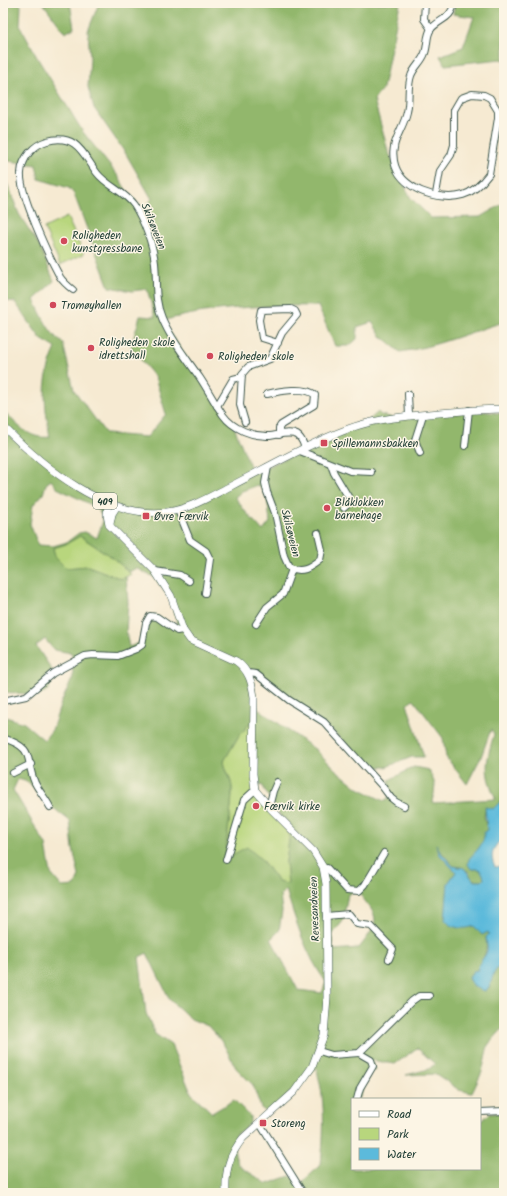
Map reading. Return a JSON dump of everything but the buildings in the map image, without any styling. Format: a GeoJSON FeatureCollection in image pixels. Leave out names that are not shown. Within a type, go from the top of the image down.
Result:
{"type":"FeatureCollection","features":[{"type":"Feature","properties":{"kind":"main road","name":"409"},"geometry":{"type":"LineString","coordinates":[[3,426],[24,447],[51,469],[81,488],[118,506],[149,513],[178,510],[195,503],[349,428],[367,422],[469,410],[504,409]]}},
{"type":"Feature","properties":{"kind":"main road"},"geometry":{"type":"LineString","coordinates":[[108,502],[107,520],[111,528],[155,571],[171,596],[183,630],[190,640],[236,661],[242,665],[248,673],[253,687],[254,697],[253,774],[255,790]]}},
{"type":"Feature","properties":{"kind":"main road"},"geometry":{"type":"LineString","coordinates":[[111,528],[112,514],[118,506]]}},
{"type":"Feature","properties":{"kind":"main road","name":"Revesandveien"},"geometry":{"type":"LineString","coordinates":[[226,1193],[227,1167],[231,1156],[243,1138],[294,1092],[309,1072],[319,1051],[326,1023],[326,916],[324,869],[309,845],[269,807],[255,790]]}},
{"type":"Feature","properties":{"kind":"street"},"geometry":{"type":"LineString","coordinates":[[425,3],[424,19],[431,29]]}},
{"type":"Feature","properties":{"kind":"street"},"geometry":{"type":"LineString","coordinates":[[436,194],[440,171],[453,149],[453,113],[457,103],[464,96],[472,94],[487,96],[496,105],[499,114],[489,174],[474,189],[463,195],[449,197],[420,191],[408,184],[398,172],[393,157],[395,139],[407,113],[411,77],[424,57],[431,29],[450,14],[454,3]]}},
{"type":"Feature","properties":{"kind":"street","name":"Skilsøveien"},"geometry":{"type":"LineString","coordinates":[[73,290],[60,276],[30,208],[21,179],[23,163],[29,153],[39,144],[52,140],[64,140],[80,148],[100,177],[129,199],[136,209],[153,248],[155,290],[162,320],[217,406],[230,423],[244,431],[260,436],[290,433],[298,436],[303,450]]}},
{"type":"Feature","properties":{"kind":"street"},"geometry":{"type":"LineString","coordinates":[[217,406],[233,379],[240,377],[248,367],[268,361],[275,352],[287,327],[297,315],[293,310],[266,309],[259,312],[262,338],[278,343]]}},
{"type":"Feature","properties":{"kind":"street"},"geometry":{"type":"LineString","coordinates":[[240,377],[240,405],[245,422]]}},
{"type":"Feature","properties":{"kind":"street"},"geometry":{"type":"LineString","coordinates":[[267,394],[287,390],[310,392],[315,395],[314,405],[281,425],[279,428],[279,435]]}},
{"type":"Feature","properties":{"kind":"street"},"geometry":{"type":"LineString","coordinates":[[408,394],[409,416]]}},
{"type":"Feature","properties":{"kind":"street"},"geometry":{"type":"LineString","coordinates":[[465,446],[469,410]]}},
{"type":"Feature","properties":{"kind":"street"},"geometry":{"type":"LineString","coordinates":[[420,453],[415,440],[424,415]]}},
{"type":"Feature","properties":{"kind":"street"},"geometry":{"type":"LineString","coordinates":[[303,450],[331,464],[350,471],[371,472]]}},
{"type":"Feature","properties":{"kind":"street"},"geometry":{"type":"LineString","coordinates":[[331,464],[334,473],[349,498],[348,504],[344,508]]}},
{"type":"Feature","properties":{"kind":"street","name":"Skilsøveien"},"geometry":{"type":"LineString","coordinates":[[268,467],[265,483],[275,513],[284,556],[289,567],[298,570],[306,569],[320,560],[322,550],[318,533]]}},
{"type":"Feature","properties":{"kind":"street"},"geometry":{"type":"LineString","coordinates":[[178,510],[190,540],[206,551],[210,559],[205,593]]}},
{"type":"Feature","properties":{"kind":"street"},"geometry":{"type":"LineString","coordinates":[[256,624],[267,607],[283,594],[292,569]]}},
{"type":"Feature","properties":{"kind":"street"},"geometry":{"type":"LineString","coordinates":[[155,571],[180,575],[189,581]]}},
{"type":"Feature","properties":{"kind":"street"},"geometry":{"type":"LineString","coordinates":[[3,701],[26,696],[53,673],[86,656],[118,656],[136,649],[142,645],[146,623],[150,616],[157,617],[177,631],[183,630]]}},
{"type":"Feature","properties":{"kind":"street"},"geometry":{"type":"LineString","coordinates":[[248,673],[256,674],[289,700],[324,722],[391,798],[400,805],[404,806]]}},
{"type":"Feature","properties":{"kind":"street"},"geometry":{"type":"LineString","coordinates":[[3,738],[17,743],[29,756],[36,783],[50,807]]}},
{"type":"Feature","properties":{"kind":"street"},"geometry":{"type":"LineString","coordinates":[[13,773],[31,764]]}},
{"type":"Feature","properties":{"kind":"street"},"geometry":{"type":"LineString","coordinates":[[269,807],[277,782]]}},
{"type":"Feature","properties":{"kind":"street"},"geometry":{"type":"LineString","coordinates":[[226,860],[244,800],[255,790]]}},
{"type":"Feature","properties":{"kind":"street"},"geometry":{"type":"LineString","coordinates":[[324,869],[327,868],[331,871],[348,890],[359,891],[384,853]]}},
{"type":"Feature","properties":{"kind":"street"},"geometry":{"type":"LineString","coordinates":[[326,916],[349,914],[358,924],[371,926],[393,949],[389,959]]}},
{"type":"Feature","properties":{"kind":"street"},"geometry":{"type":"LineString","coordinates":[[359,1053],[412,1001],[419,996],[429,996]]}},
{"type":"Feature","properties":{"kind":"street"},"geometry":{"type":"LineString","coordinates":[[319,1051],[332,1055],[359,1053],[371,1060],[373,1066],[360,1088],[357,1098]]}},
{"type":"Feature","properties":{"kind":"street"},"geometry":{"type":"LineString","coordinates":[[481,1112],[504,1111]]}},
{"type":"Feature","properties":{"kind":"street"},"geometry":{"type":"LineString","coordinates":[[260,1124],[303,1193]]}},
{"type":"Feature","properties":{"kind":"green space"},"geometry":{"type":"Polygon","coordinates":[[[3,3],[19,3],[21,5],[20,26],[38,59],[83,132],[118,176],[133,202],[144,208],[152,199],[126,154],[94,108],[88,87],[90,59],[88,31],[99,3],[400,3],[383,88],[374,100],[388,151],[410,197],[431,218],[480,217],[504,203],[504,322],[427,347],[400,352],[381,336],[372,322],[357,327],[357,339],[349,346],[335,346],[318,306],[240,308],[181,316],[162,321],[234,427],[253,473],[367,422],[378,412],[381,415],[394,418],[479,411],[504,414],[504,798],[493,809],[486,808],[484,816],[487,830],[482,844],[474,855],[472,869],[479,869],[483,874],[484,879],[482,881],[473,880],[469,872],[461,867],[453,866],[438,848],[440,855],[456,872],[448,883],[446,913],[476,927],[479,931],[489,932],[486,937],[486,950],[484,957],[478,970],[473,971],[469,978],[473,985],[489,988],[495,971],[499,967],[504,967],[504,1027],[488,1045],[482,1072],[472,1093],[459,1090],[436,1074],[406,1075],[429,1069],[435,1064],[417,1048],[395,1064],[371,1060],[376,1070],[371,1070],[359,1098],[351,1098],[351,1170],[481,1170],[481,1121],[489,1114],[504,1112],[504,1193],[3,1193],[3,716],[24,723],[44,740],[52,730],[61,703],[73,677],[72,653],[54,650],[45,639],[36,646],[52,670],[49,689],[40,695],[3,692],[3,410],[18,425],[29,433],[36,436],[50,437],[46,413],[45,392],[48,371],[56,348],[41,339],[15,302],[3,300],[3,173],[19,214],[40,247],[54,281],[34,300],[54,335],[63,343],[74,390],[106,434],[147,437],[166,414],[155,377],[131,348],[140,316],[155,317],[147,289],[132,291],[109,287],[74,194],[69,188],[39,179],[36,165],[3,160],[3,3]],[[51,480],[46,484],[43,494],[33,505],[30,524],[38,545],[53,546],[67,542],[79,533],[85,532],[97,538],[103,521],[102,516],[96,507],[57,488],[51,480]],[[258,485],[242,491],[235,497],[244,510],[263,531],[270,522],[267,496],[258,485]],[[80,536],[66,544],[53,548],[55,557],[66,568],[88,566],[122,579],[126,577],[128,603],[126,632],[129,647],[139,643],[147,616],[155,616],[179,629],[171,600],[154,577],[136,568],[129,572],[112,557],[80,536]],[[252,672],[257,708],[316,750],[336,770],[358,788],[384,801],[389,797],[389,780],[414,767],[429,770],[435,784],[433,803],[496,799],[489,781],[487,767],[494,734],[491,729],[481,757],[467,784],[446,757],[443,738],[413,699],[407,704],[424,757],[412,757],[386,767],[372,767],[330,729],[252,672]],[[254,719],[238,737],[224,761],[232,789],[226,858],[247,847],[261,859],[278,882],[288,884],[286,861],[290,833],[262,785],[257,786],[255,779],[254,719]],[[18,779],[13,790],[46,845],[51,874],[62,887],[75,886],[79,876],[73,849],[70,821],[47,803],[28,782],[18,779]],[[286,890],[280,895],[282,911],[279,931],[271,939],[298,990],[322,993],[326,982],[307,949],[286,890]],[[357,891],[348,894],[343,921],[332,935],[333,950],[359,948],[374,924],[375,919],[370,907],[357,891]],[[147,953],[139,957],[146,1013],[155,1034],[171,1045],[191,1093],[212,1113],[234,1100],[250,1116],[250,1124],[235,1135],[234,1139],[235,1155],[240,1166],[267,1184],[290,1176],[300,1184],[321,1165],[323,1141],[323,1103],[316,1068],[276,1108],[265,1111],[261,1108],[253,1085],[236,1068],[223,1043],[208,1026],[191,1019],[170,1000],[147,953]]]}},
{"type":"Feature","properties":{"kind":"green space"},"geometry":{"type":"Polygon","coordinates":[[[43,3],[70,3],[74,28],[65,33],[43,3]]]}},
{"type":"Feature","properties":{"kind":"green space"},"geometry":{"type":"Polygon","coordinates":[[[455,3],[504,3],[504,60],[501,59],[445,65],[440,56],[463,47],[474,17],[453,14],[455,3]]]}},
{"type":"Feature","properties":{"kind":"green space","name":"Roligheden kunstgressbane"},"geometry":{"type":"Polygon","coordinates":[[[67,217],[84,254],[60,265],[44,228],[67,217]]]}},
{"type":"Feature","properties":{"kind":"green space"},"geometry":{"type":"Polygon","coordinates":[[[80,536],[112,557],[131,574],[122,579],[88,566],[66,568],[55,557],[53,548],[66,544],[80,536]]]}},
{"type":"Feature","properties":{"kind":"green space"},"geometry":{"type":"Polygon","coordinates":[[[254,718],[253,730],[259,799],[290,833],[286,861],[288,885],[278,882],[261,859],[226,858],[232,789],[224,761],[238,737],[254,718]]]}},
{"type":"Feature","properties":{"kind":"water"},"geometry":{"type":"Polygon","coordinates":[[[504,798],[504,844],[500,841],[497,844],[492,857],[495,867],[502,866],[504,861],[504,967],[499,967],[496,970],[488,989],[485,991],[474,987],[469,978],[473,971],[478,970],[479,965],[486,954],[486,937],[489,934],[488,932],[482,935],[474,926],[466,928],[455,927],[445,920],[448,883],[456,872],[440,855],[436,844],[442,854],[453,866],[464,868],[474,881],[482,881],[484,879],[483,874],[479,869],[471,869],[468,864],[469,859],[482,844],[484,832],[487,830],[485,807],[493,809],[504,798]]]}},
{"type":"Feature","properties":{"kind":"place","name":"Roligheden kunstgressbane"},"geometry":{"type":"Point","coordinates":[64,241]}},
{"type":"Feature","properties":{"kind":"place","name":"Tromøyhallen"},"geometry":{"type":"Point","coordinates":[53,305]}},
{"type":"Feature","properties":{"kind":"place","name":"Roligheden skole idrettshall"},"geometry":{"type":"Point","coordinates":[91,348]}},
{"type":"Feature","properties":{"kind":"place","name":"Roligheden skole"},"geometry":{"type":"Point","coordinates":[210,356]}},
{"type":"Feature","properties":{"kind":"place","name":"Spillemannsbakken"},"geometry":{"type":"Point","coordinates":[324,443]}},
{"type":"Feature","properties":{"kind":"place","name":"Blåklokken barnehage"},"geometry":{"type":"Point","coordinates":[327,508]}},
{"type":"Feature","properties":{"kind":"place","name":"Øvre Færvik"},"geometry":{"type":"Point","coordinates":[146,516]}},
{"type":"Feature","properties":{"kind":"place","name":"Færvik kirke"},"geometry":{"type":"Point","coordinates":[256,806]}},
{"type":"Feature","properties":{"kind":"place","name":"Storeng"},"geometry":{"type":"Point","coordinates":[263,1123]}}]}
